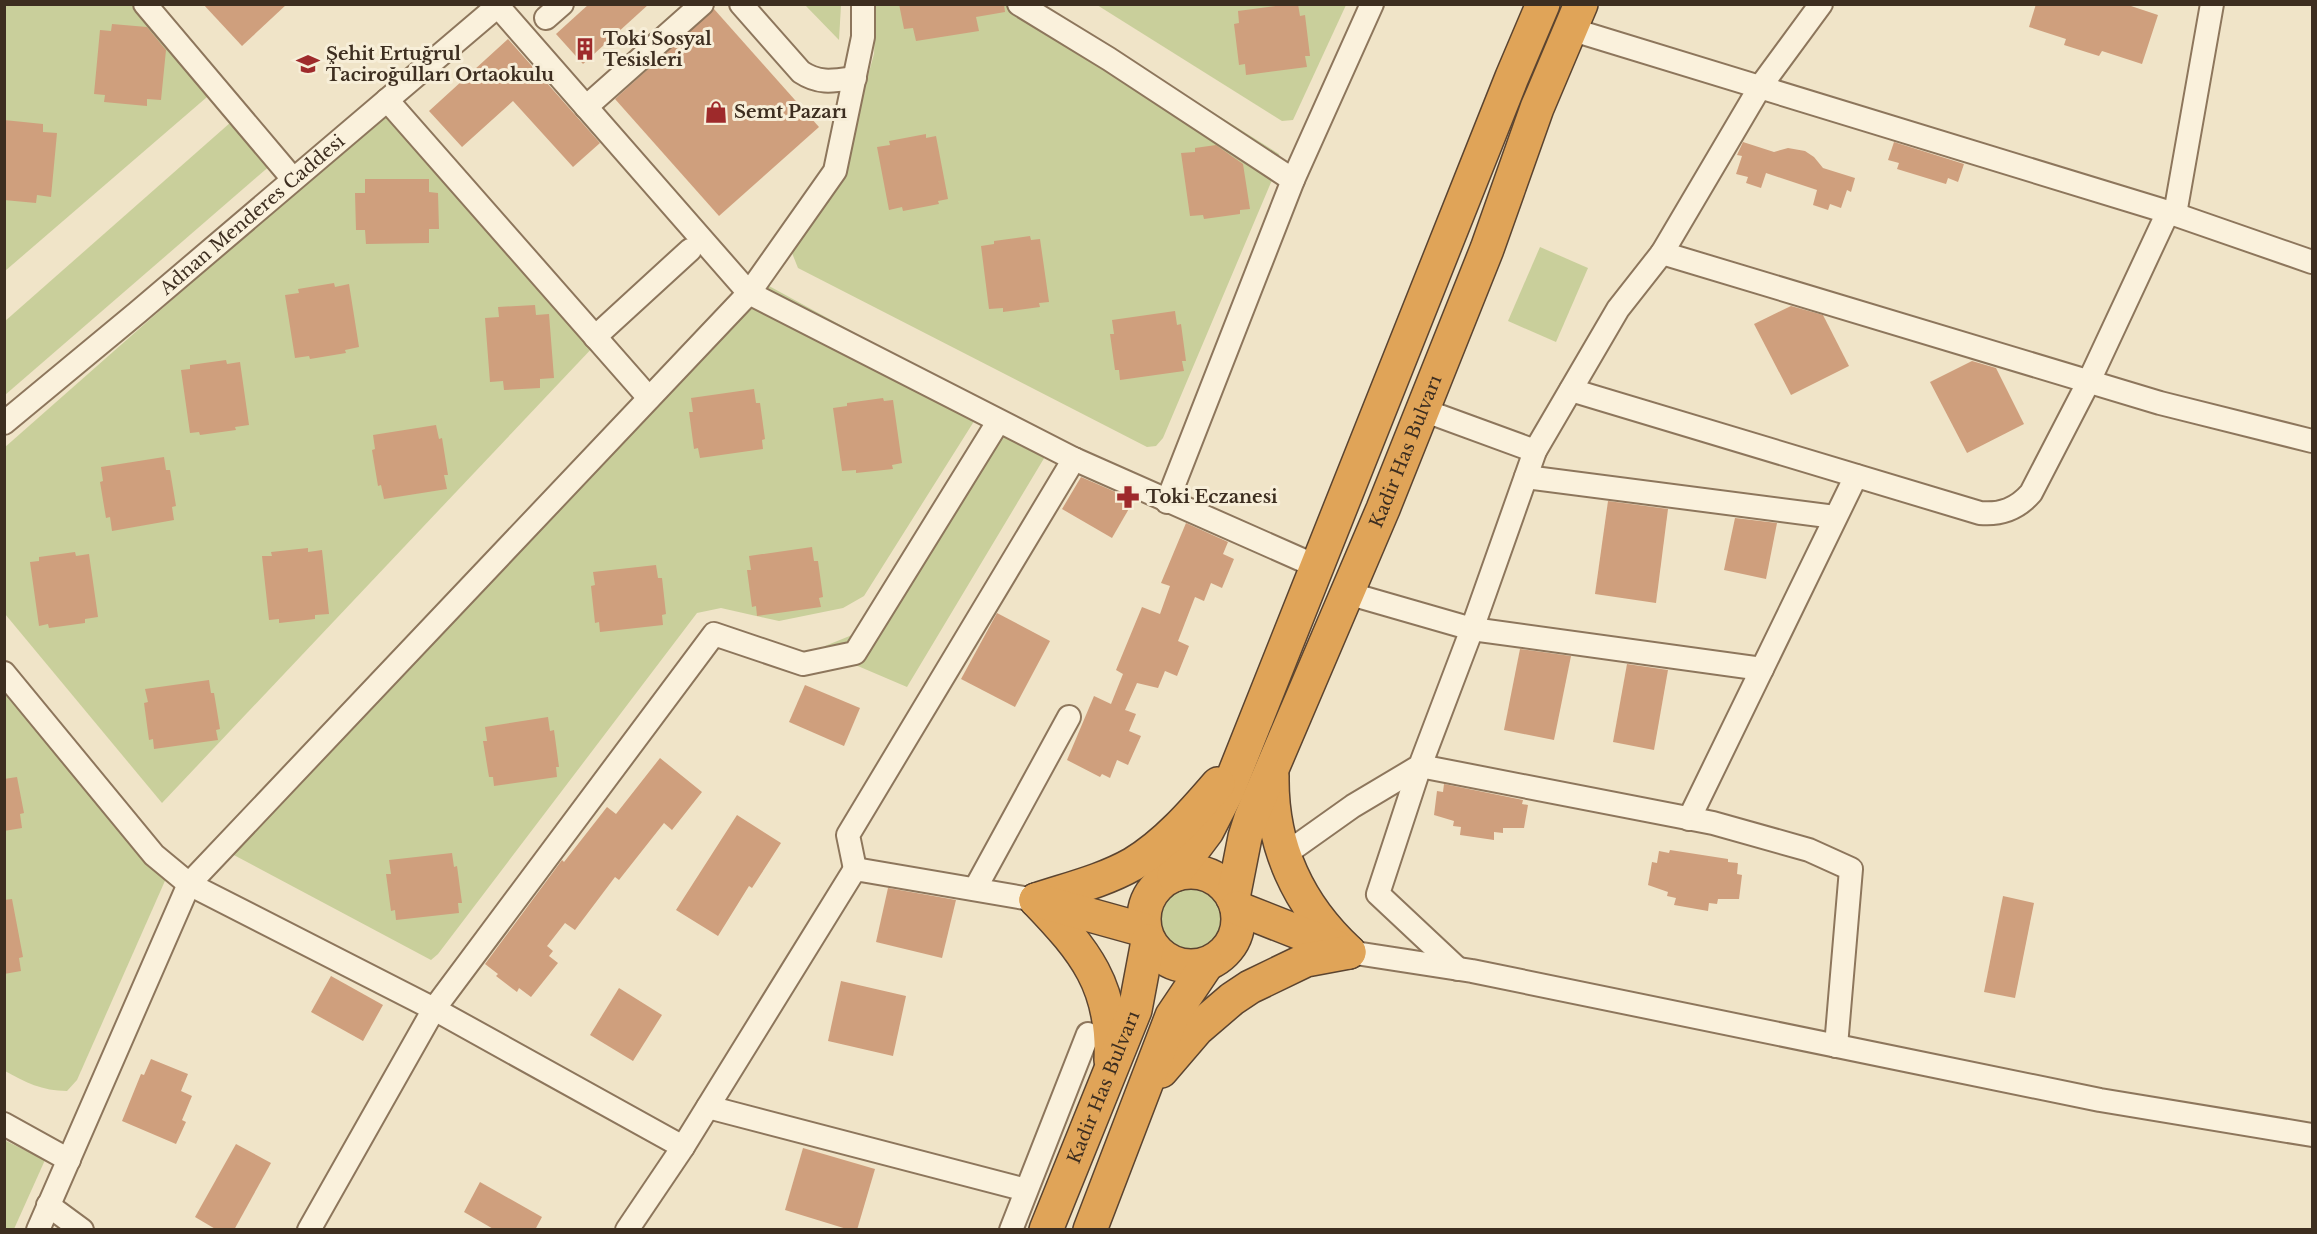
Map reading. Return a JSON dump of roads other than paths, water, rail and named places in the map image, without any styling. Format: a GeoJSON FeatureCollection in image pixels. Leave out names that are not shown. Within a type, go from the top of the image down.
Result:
{"type":"FeatureCollection","features":[{"type":"Feature","properties":{"kind":"highway"},"geometry":{"type":"LineString","coordinates":[[1146,936],[1145,907],[1165,881],[1192,854],[1213,821],[1243,751],[1543,4]]}},
{"type":"Feature","properties":{"kind":"highway","name":"Kadir Has Bulvarı"},"geometry":{"type":"LineString","coordinates":[[1235,903],[1245,837],[1423,410],[1487,249],[1537,108],[1576,17]]}},
{"type":"Feature","properties":{"kind":"highway"},"geometry":{"type":"LineString","coordinates":[[1036,900],[1112,874],[1145,856],[1188,818],[1243,751]]}},
{"type":"Feature","properties":{"kind":"highway"},"geometry":{"type":"LineString","coordinates":[[1272,769],[1275,819],[1284,855],[1298,889],[1334,938],[1349,952]]}},
{"type":"Feature","properties":{"kind":"highway"},"geometry":{"type":"LineString","coordinates":[[1036,900],[1165,881],[1197,872],[1208,875],[1226,888],[1235,903],[1237,931],[1226,951],[1212,961],[1172,1016],[1090,1230]]}},
{"type":"Feature","properties":{"kind":"highway"},"geometry":{"type":"LineString","coordinates":[[1036,900],[1146,936],[1163,958],[1173,964],[1196,966],[1212,961],[1306,960],[1349,952]]}},
{"type":"Feature","properties":{"kind":"highway"},"geometry":{"type":"LineString","coordinates":[[1036,900],[1085,955],[1098,979],[1110,1021],[1108,1079]]}},
{"type":"Feature","properties":{"kind":"highway"},"geometry":{"type":"LineString","coordinates":[[1235,903],[1349,952]]}},
{"type":"Feature","properties":{"kind":"highway","name":"Kadir Has Bulvarı"},"geometry":{"type":"LineString","coordinates":[[1049,1223],[1135,1010],[1146,936]]}},
{"type":"Feature","properties":{"kind":"highway"},"geometry":{"type":"LineString","coordinates":[[1135,1114],[1162,1069],[1179,1048],[1214,1013],[1250,987],[1306,960]]}},
{"type":"Feature","properties":{"kind":"street"},"geometry":{"type":"LineString","coordinates":[[145,4],[293,179]]}},
{"type":"Feature","properties":{"kind":"street"},"geometry":{"type":"LineString","coordinates":[[586,107],[702,4]]}},
{"type":"Feature","properties":{"kind":"street"},"geometry":{"type":"LineString","coordinates":[[741,4],[801,72],[809,77],[828,82],[855,78]]}},
{"type":"Feature","properties":{"kind":"street"},"geometry":{"type":"LineString","coordinates":[[38,1230],[189,884],[750,293],[835,171],[863,37],[863,4]]}},
{"type":"Feature","properties":{"kind":"street"},"geometry":{"type":"LineString","coordinates":[[1019,4],[1109,59],[1293,180]]}},
{"type":"Feature","properties":{"kind":"street"},"geometry":{"type":"LineString","coordinates":[[1167,502],[1293,180],[1372,4]]}},
{"type":"Feature","properties":{"kind":"street"},"geometry":{"type":"LineString","coordinates":[[1458,969],[1378,894],[1419,766],[1472,629],[1535,451],[1618,309],[1662,253],[1760,87],[1821,4]]}},
{"type":"Feature","properties":{"kind":"street"},"geometry":{"type":"LineString","coordinates":[[1571,390],[1980,513],[1990,514],[2010,509],[2031,493],[2172,213],[2212,4]]}},
{"type":"Feature","properties":{"kind":"street"},"geometry":{"type":"LineString","coordinates":[[498,5],[750,293],[1074,459],[1318,567]]}},
{"type":"Feature","properties":{"kind":"street","name":"Adnan Menderes Caddesi"},"geometry":{"type":"LineString","coordinates":[[4,423],[138,312],[498,5]]}},
{"type":"Feature","properties":{"kind":"street"},"geometry":{"type":"LineString","coordinates":[[1576,17],[1760,87],[2172,213],[2313,262]]}},
{"type":"Feature","properties":{"kind":"street"},"geometry":{"type":"LineString","coordinates":[[387,100],[649,398]]}},
{"type":"Feature","properties":{"kind":"street"},"geometry":{"type":"LineString","coordinates":[[595,337],[690,250]]}},
{"type":"Feature","properties":{"kind":"street"},"geometry":{"type":"LineString","coordinates":[[1662,253],[2160,403],[2313,441]]}},
{"type":"Feature","properties":{"kind":"street"},"geometry":{"type":"LineString","coordinates":[[1423,410],[1535,451]]}},
{"type":"Feature","properties":{"kind":"street"},"geometry":{"type":"LineString","coordinates":[[309,1230],[434,1010],[714,634],[803,664],[855,653],[998,422]]}},
{"type":"Feature","properties":{"kind":"street"},"geometry":{"type":"LineString","coordinates":[[627,1230],[683,1147],[855,869],[848,835],[1074,459]]}},
{"type":"Feature","properties":{"kind":"street"},"geometry":{"type":"LineString","coordinates":[[1689,819],[1856,476]]}},
{"type":"Feature","properties":{"kind":"street"},"geometry":{"type":"LineString","coordinates":[[1526,477],[1835,518]]}},
{"type":"Feature","properties":{"kind":"street"},"geometry":{"type":"LineString","coordinates":[[1347,592],[1472,629],[1762,669]]}},
{"type":"Feature","properties":{"kind":"street"},"geometry":{"type":"LineString","coordinates":[[4,673],[154,855],[189,884],[434,1010],[683,1147]]}},
{"type":"Feature","properties":{"kind":"street"},"geometry":{"type":"LineString","coordinates":[[975,889],[1070,717]]}},
{"type":"Feature","properties":{"kind":"street"},"geometry":{"type":"LineString","coordinates":[[1284,855],[1353,806],[1419,766],[1689,819],[1809,850],[1851,869],[1836,1046]]}},
{"type":"Feature","properties":{"kind":"street"},"geometry":{"type":"LineString","coordinates":[[855,869],[1036,900]]}},
{"type":"Feature","properties":{"kind":"street"},"geometry":{"type":"LineString","coordinates":[[1349,952],[1458,969],[2100,1100],[2313,1135]]}},
{"type":"Feature","properties":{"kind":"street"},"geometry":{"type":"LineString","coordinates":[[1019,1210],[1088,1035]]}},
{"type":"Feature","properties":{"kind":"street"},"geometry":{"type":"LineString","coordinates":[[708,1107],[1019,1210],[1049,1223]]}},
{"type":"Feature","properties":{"kind":"street"},"geometry":{"type":"LineString","coordinates":[[4,1124],[69,1160]]}},
{"type":"Feature","properties":{"kind":"street"},"geometry":{"type":"LineString","coordinates":[[48,1205],[82,1230]]}},
{"type":"Feature","properties":{"kind":"place","name":"Toki Sosyal Tesisleri"},"geometry":{"type":"Point","coordinates":[585,49]}},
{"type":"Feature","properties":{"kind":"place","name":"Şehit Ertuğrul Taciroğulları Ortaokulu"},"geometry":{"type":"Point","coordinates":[308,64]}},
{"type":"Feature","properties":{"kind":"place","name":"Semt Pazarı"},"geometry":{"type":"Point","coordinates":[716,112]}},
{"type":"Feature","properties":{"kind":"place","name":"Toki Eczanesi"},"geometry":{"type":"Point","coordinates":[1128,497]}}]}
